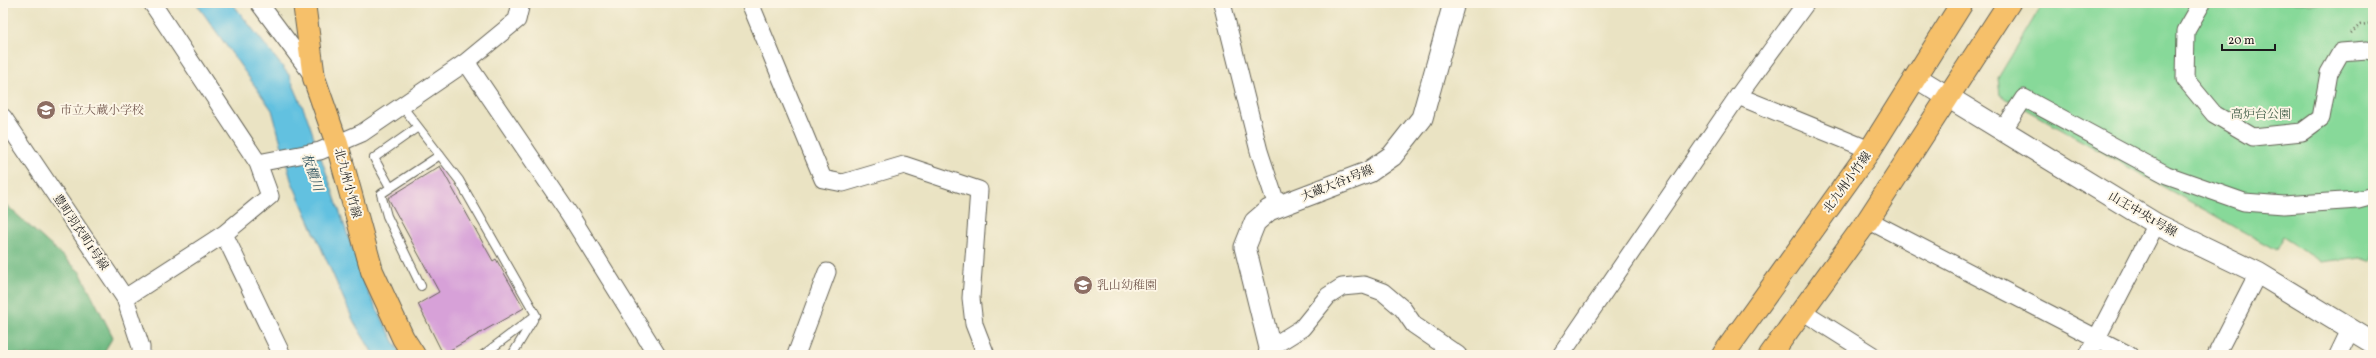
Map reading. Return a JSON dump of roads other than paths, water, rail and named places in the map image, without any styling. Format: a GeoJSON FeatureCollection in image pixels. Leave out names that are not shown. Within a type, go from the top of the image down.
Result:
{"type":"FeatureCollection","features":[{"type":"Feature","properties":{"kind":"main road","name":"北九州小竹線"},"geometry":{"type":"LineString","coordinates":[[304,3],[314,78],[328,148],[372,271],[403,338],[414,355]]}},
{"type":"Feature","properties":{"kind":"main road","name":"北九州小竹線"},"geometry":{"type":"LineString","coordinates":[[1722,355],[1870,150],[1917,78],[1962,3]]}},
{"type":"Feature","properties":{"kind":"main road"},"geometry":{"type":"LineString","coordinates":[[1770,355],[1868,220],[1949,98],[2009,3]]}},
{"type":"Feature","properties":{"kind":"street"},"geometry":{"type":"LineString","coordinates":[[125,298],[224,234],[270,196],[258,163],[152,3]]}},
{"type":"Feature","properties":{"kind":"street"},"geometry":{"type":"LineString","coordinates":[[259,3],[314,78]]}},
{"type":"Feature","properties":{"kind":"street"},"geometry":{"type":"LineString","coordinates":[[258,163],[328,148],[362,133],[466,62],[517,20],[521,3]]}},
{"type":"Feature","properties":{"kind":"street"},"geometry":{"type":"LineString","coordinates":[[750,3],[823,179],[843,183],[904,165],[979,190],[971,298],[974,324],[986,355]]}},
{"type":"Feature","properties":{"kind":"street"},"geometry":{"type":"LineString","coordinates":[[1222,3],[1259,151],[1277,206]]}},
{"type":"Feature","properties":{"kind":"street","name":"大蔵大谷1号線"},"geometry":{"type":"LineString","coordinates":[[1269,352],[1245,247],[1255,222],[1268,210],[1277,206],[1369,172],[1392,156],[1402,145],[1422,118],[1454,3]]}},
{"type":"Feature","properties":{"kind":"street"},"geometry":{"type":"LineString","coordinates":[[1561,355],[1738,96],[1806,3]]}},
{"type":"Feature","properties":{"kind":"street"},"geometry":{"type":"LineString","coordinates":[[2202,3],[2186,31],[2185,79],[2214,114],[2253,137],[2302,132],[2321,118],[2329,73],[2341,52],[2367,50],[2373,52]]}},
{"type":"Feature","properties":{"kind":"street"},"geometry":{"type":"LineString","coordinates":[[466,62],[570,216],[657,355]]}},
{"type":"Feature","properties":{"kind":"street","name":"山王中央1号線"},"geometry":{"type":"LineString","coordinates":[[1917,78],[2156,224],[2258,272],[2373,343]]}},
{"type":"Feature","properties":{"kind":"street"},"geometry":{"type":"LineString","coordinates":[[1738,96],[1870,150]]}},
{"type":"Feature","properties":{"kind":"street"},"geometry":{"type":"LineString","coordinates":[[2004,130],[2024,98],[2167,175],[2244,202],[2284,205],[2358,200],[2373,196]]}},
{"type":"Feature","properties":{"kind":"street","name":"豊町羽衣町1号線"},"geometry":{"type":"LineString","coordinates":[[3,117],[125,298],[141,347],[142,355]]}},
{"type":"Feature","properties":{"kind":"street"},"geometry":{"type":"LineString","coordinates":[[1868,220],[2097,340],[2129,355]]}},
{"type":"Feature","properties":{"kind":"street"},"geometry":{"type":"LineString","coordinates":[[2088,355],[2156,224]]}},
{"type":"Feature","properties":{"kind":"street"},"geometry":{"type":"LineString","coordinates":[[224,234],[282,355]]}},
{"type":"Feature","properties":{"kind":"street"},"geometry":{"type":"LineString","coordinates":[[796,355],[827,272]]}},
{"type":"Feature","properties":{"kind":"street"},"geometry":{"type":"LineString","coordinates":[[2216,355],[2258,272]]}},
{"type":"Feature","properties":{"kind":"street"},"geometry":{"type":"LineString","coordinates":[[1269,352],[1302,328],[1328,296],[1342,287],[1364,285],[1383,292],[1403,309],[1414,325],[1458,355]]}},
{"type":"Feature","properties":{"kind":"street"},"geometry":{"type":"LineString","coordinates":[[1802,310],[1872,355]]}},
{"type":"Feature","properties":{"kind":"street"},"geometry":{"type":"LineString","coordinates":[[2338,355],[2350,330]]}},
{"type":"Feature","properties":{"kind":"lane"},"geometry":{"type":"LineString","coordinates":[[402,106],[459,180],[536,315]]}},
{"type":"Feature","properties":{"kind":"lane"},"geometry":{"type":"LineString","coordinates":[[390,187],[374,158],[418,127]]}},
{"type":"Feature","properties":{"kind":"lane"},"geometry":{"type":"LineString","coordinates":[[421,286],[387,216],[381,194],[440,155]]}},
{"type":"Feature","properties":{"kind":"lane"},"geometry":{"type":"LineString","coordinates":[[483,355],[536,315]]}},
{"type":"Feature","properties":{"kind":"lane"},"geometry":{"type":"LineString","coordinates":[[512,355],[536,315]]}},
{"type":"Feature","properties":{"kind":"water","name":"板櫃川"},"geometry":{"type":"Polygon","coordinates":[[[196,3],[232,3],[289,75],[307,117],[366,288],[401,355],[374,355],[354,322],[291,180],[272,110],[196,3]]]}},
{"type":"Feature","properties":{"kind":"place","name":"市立大蔵小学校"},"geometry":{"type":"Point","coordinates":[46,110]}},
{"type":"Feature","properties":{"kind":"place","name":"乳山幼稚園"},"geometry":{"type":"Point","coordinates":[1083,285]}},
{"type":"Feature","properties":{"kind":"park label","name":"高炉台公園"},"geometry":{"type":"Point","coordinates":[2261,114]}}]}
